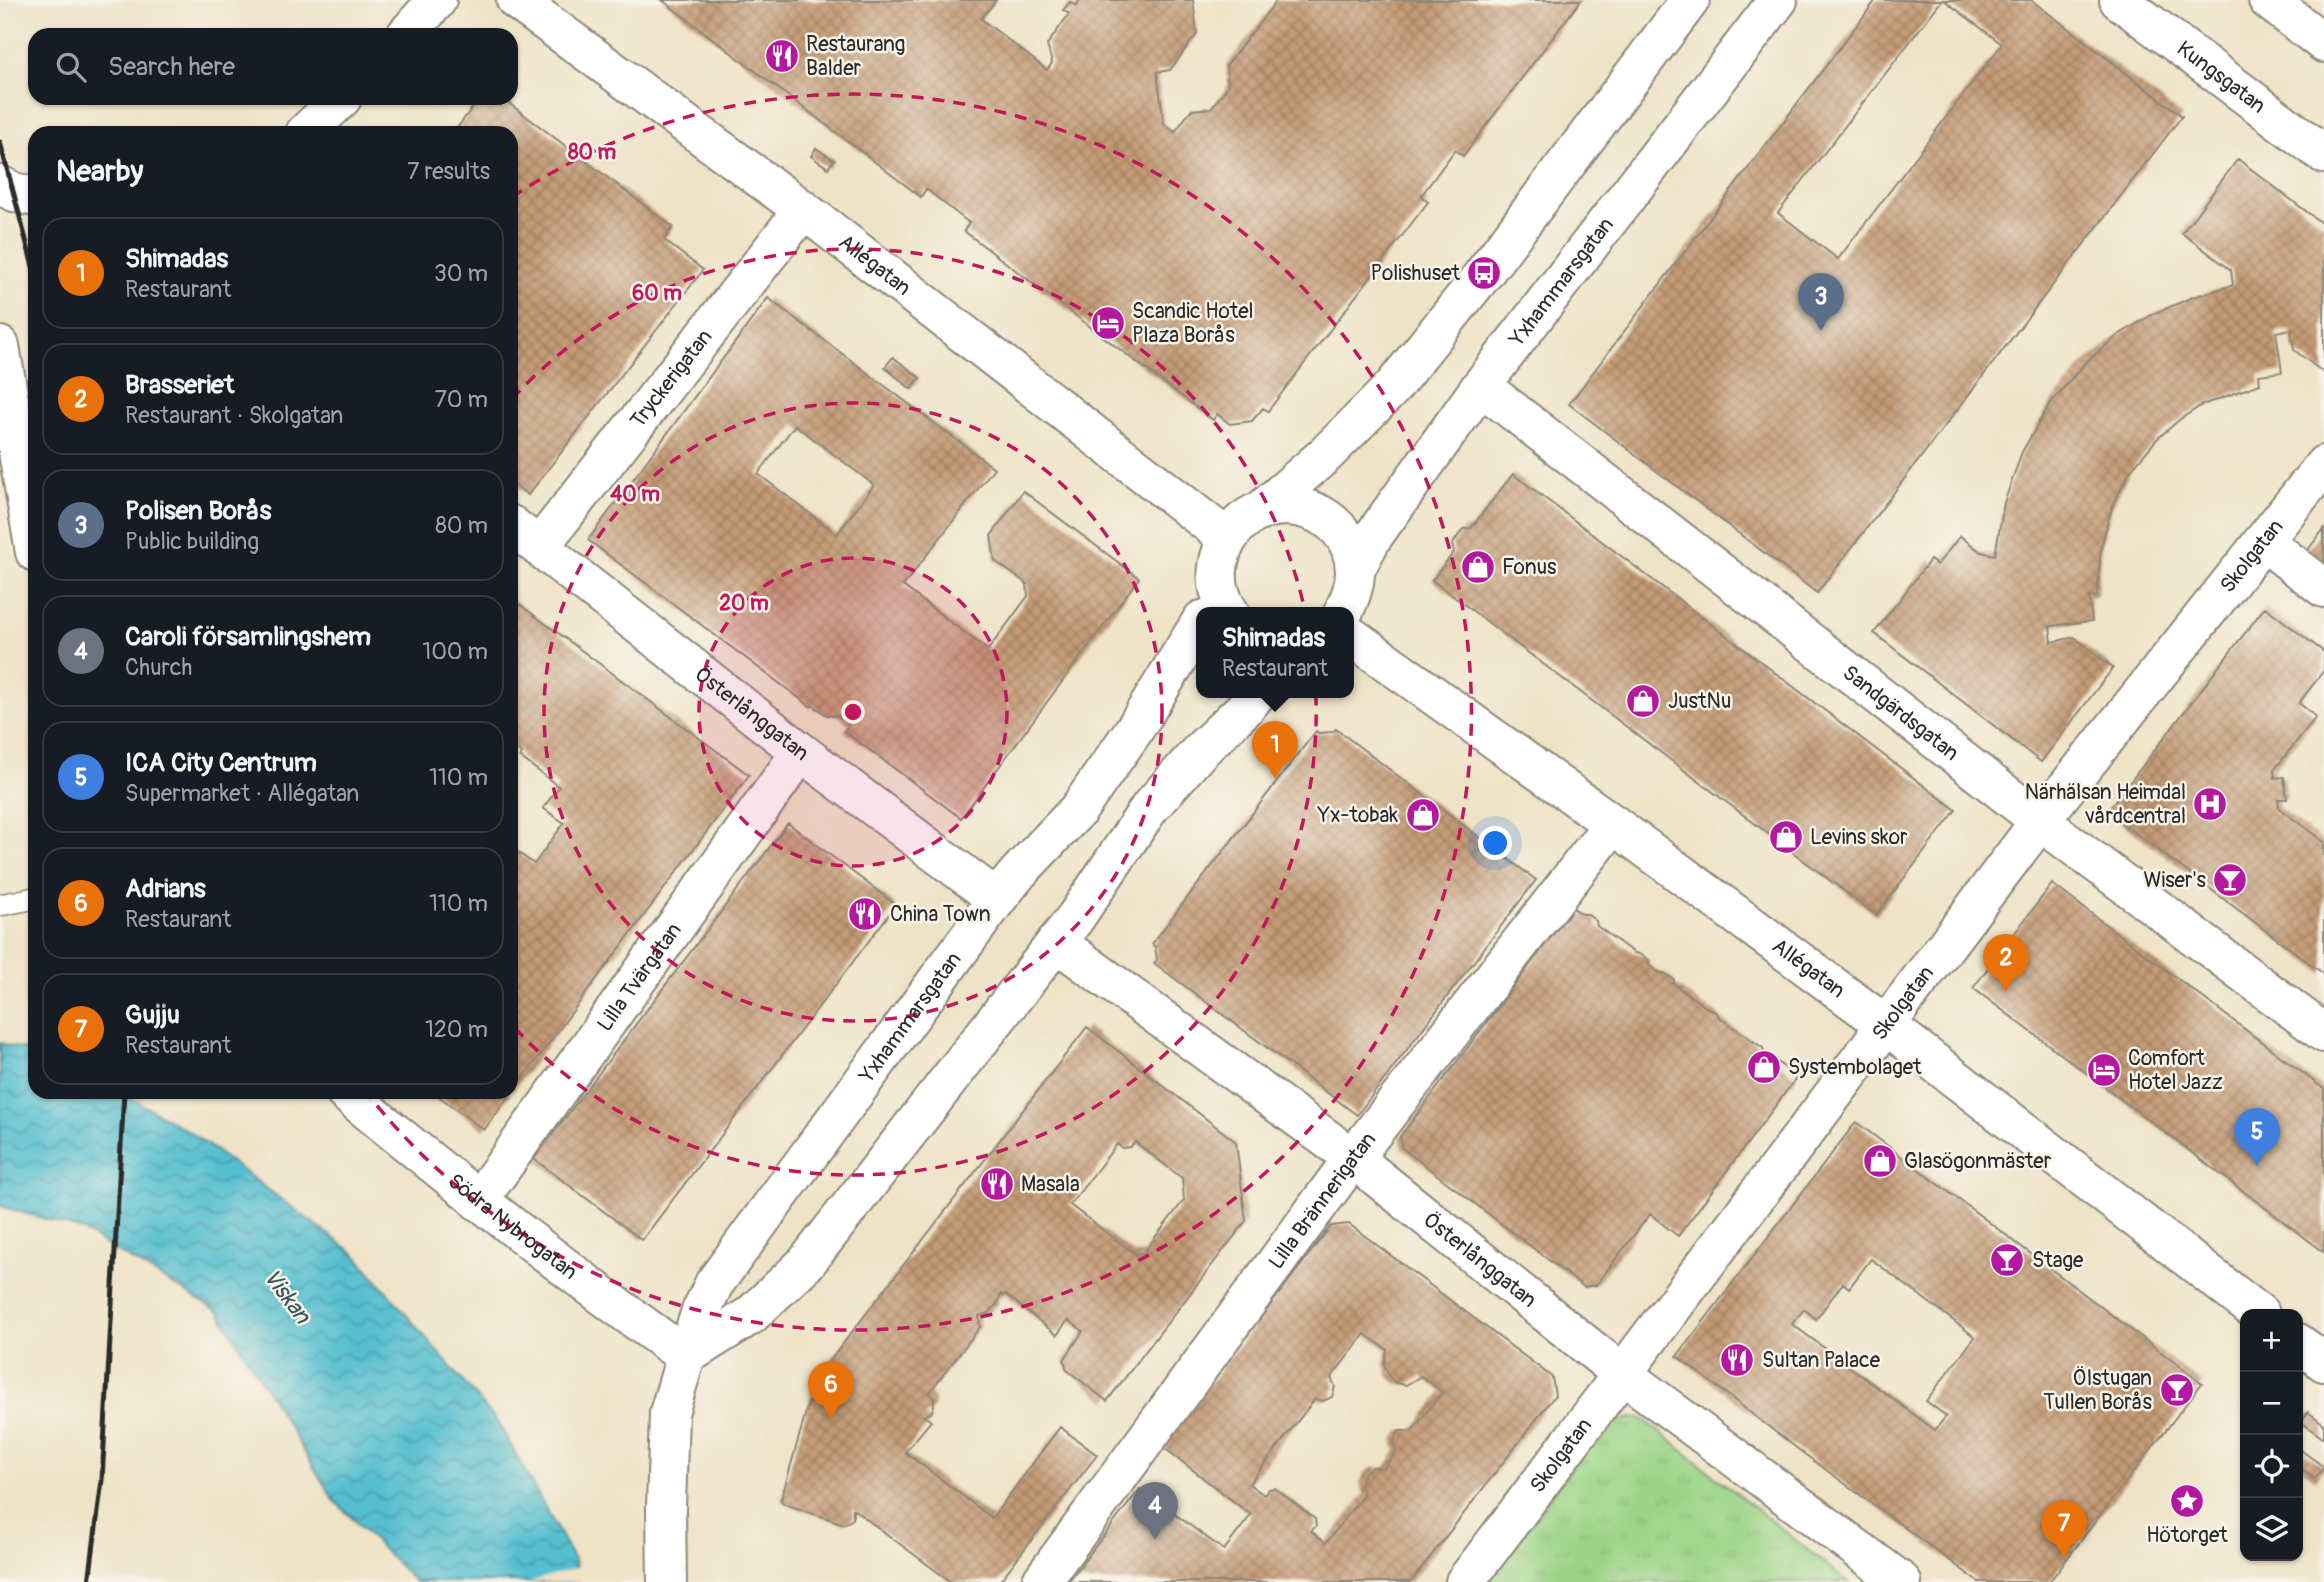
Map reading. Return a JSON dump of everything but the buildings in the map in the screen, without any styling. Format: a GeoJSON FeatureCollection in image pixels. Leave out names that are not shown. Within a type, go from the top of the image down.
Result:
{"type":"FeatureCollection","features":[{"type":"Feature","properties":{"kind":"street"},"geometry":{"type":"LineString","coordinates":[[412,28],[437,0]]}},
{"type":"Feature","properties":{"kind":"street","name":"Allégatan"},"geometry":{"type":"LineString","coordinates":[[516,0],[803,210],[1227,538]]}},
{"type":"Feature","properties":{"kind":"street"},"geometry":{"type":"LineString","coordinates":[[1217,603],[1219,561],[1227,538],[1243,520],[1264,508],[1325,455],[1392,388],[1484,273],[1690,0]]}},
{"type":"Feature","properties":{"kind":"street","name":"Yxhammarsgatan"},"geometry":{"type":"LineString","coordinates":[[1355,570],[1372,538],[1481,386],[1778,0]]}},
{"type":"Feature","properties":{"kind":"street","name":"Kungsgatan"},"geometry":{"type":"LineString","coordinates":[[2119,0],[2324,154]]}},
{"type":"Feature","properties":{"kind":"street"},"geometry":{"type":"LineString","coordinates":[[2269,0],[2324,43]]}},
{"type":"Feature","properties":{"kind":"street"},"geometry":{"type":"LineString","coordinates":[[312,126],[335,105]]}},
{"type":"Feature","properties":{"kind":"street"},"geometry":{"type":"LineString","coordinates":[[0,185],[28,195]]}},
{"type":"Feature","properties":{"kind":"street","name":"Tryckerigatan"},"geometry":{"type":"LineString","coordinates":[[525,536],[803,210]]}},
{"type":"Feature","properties":{"kind":"street"},"geometry":{"type":"LineString","coordinates":[[0,346],[28,511]]}},
{"type":"Feature","properties":{"kind":"street","name":"Sandgärdsgatan"},"geometry":{"type":"LineString","coordinates":[[1481,386],[2040,821],[2324,1033]]}},
{"type":"Feature","properties":{"kind":"street","name":"Skolgatan"},"geometry":{"type":"LineString","coordinates":[[1465,1582],[1620,1373],[2040,821],[2324,465]]}},
{"type":"Feature","properties":{"kind":"street"},"geometry":{"type":"LineString","coordinates":[[1264,508],[1289,505],[1314,511],[1335,525],[1349,545],[1355,570],[1352,593],[1346,607]]}},
{"type":"Feature","properties":{"kind":"street","name":"Österlånggatan"},"geometry":{"type":"LineString","coordinates":[[525,536],[801,752],[997,899]]}},
{"type":"Feature","properties":{"kind":"street"},"geometry":{"type":"LineString","coordinates":[[2263,541],[2324,588]]}},
{"type":"Feature","properties":{"kind":"street","name":"Yxhammarsgatan"},"geometry":{"type":"LineString","coordinates":[[667,1582],[669,1413],[701,1311],[714,1284],[997,899],[1026,863],[1078,810],[1134,730],[1196,630]]}},
{"type":"Feature","properties":{"kind":"street","name":"Allégatan"},"geometry":{"type":"LineString","coordinates":[[1354,638],[1886,1025],[2254,1309]]}},
{"type":"Feature","properties":{"kind":"street"},"geometry":{"type":"LineString","coordinates":[[686,1356],[751,1315],[806,1264],[1076,917],[1150,807],[1200,751],[1253,698]]}},
{"type":"Feature","properties":{"kind":"street","name":"Lilla Tvärgatan"},"geometry":{"type":"LineString","coordinates":[[478,1201],[801,752]]}},
{"type":"Feature","properties":{"kind":"street","name":"Lilla Brännerigatan"},"geometry":{"type":"LineString","coordinates":[[1041,1582],[1353,1158],[1613,824]]}},
{"type":"Feature","properties":{"kind":"street","name":"Österlånggatan"},"geometry":{"type":"LineString","coordinates":[[1056,942],[1353,1158],[1620,1373],[1902,1582]]}},
{"type":"Feature","properties":{"kind":"street","name":"Södra Nybrogatan"},"geometry":{"type":"LineString","coordinates":[[354,1099],[478,1201],[611,1303],[686,1356]]}},
{"type":"Feature","properties":{"kind":"street"},"geometry":{"type":"LineString","coordinates":[[2303,1347],[2324,1362]]}},
{"type":"Feature","properties":{"kind":"lane"},"geometry":{"type":"LineString","coordinates":[[0,905],[28,899]]}},
{"type":"Feature","properties":{"kind":"green space"},"geometry":{"type":"Polygon","coordinates":[[[1641,1418],[1651,1425],[1848,1582],[1489,1582],[1603,1424],[1641,1418]]]}},
{"type":"Feature","properties":{"kind":"water","name":"Viskan"},"geometry":{"type":"Polygon","coordinates":[[[0,1043],[28,1051],[28,1099],[133,1099],[190,1132],[355,1254],[499,1424],[574,1560],[579,1582],[415,1582],[333,1499],[219,1312],[79,1229],[0,1206],[0,1043]]]}},
{"type":"Feature","properties":{"kind":"pier"},"geometry":{"type":"Polygon","coordinates":[[[579,1567],[582,1582],[529,1582],[579,1567]]]}},
{"type":"Feature","properties":{"kind":"railway"},"geometry":{"type":"LineString","coordinates":[[0,142],[28,248]]}},
{"type":"Feature","properties":{"kind":"railway"},"geometry":{"type":"LineString","coordinates":[[89,1582],[102,1480],[124,1099]]}},
{"type":"Feature","properties":{"kind":"place","name":"Restaurang Balder"},"geometry":{"type":"Point","coordinates":[782,56]}},
{"type":"Feature","properties":{"kind":"place","name":"Polishuset"},"geometry":{"type":"Point","coordinates":[1484,273]}},
{"type":"Feature","properties":{"kind":"place","name":"Scandic Hotel Plaza Borås"},"geometry":{"type":"Point","coordinates":[1108,323]}},
{"type":"Feature","properties":{"kind":"place","name":"Polisen Borås"},"geometry":{"type":"Point","coordinates":[1821,331]}},
{"type":"Feature","properties":{"kind":"place","name":"Fonus"},"geometry":{"type":"Point","coordinates":[1478,567]}},
{"type":"Feature","properties":{"kind":"place","name":"JustNu"},"geometry":{"type":"Point","coordinates":[1643,701]}},
{"type":"Feature","properties":{"kind":"place","name":"Shimadas"},"geometry":{"type":"Point","coordinates":[1275,779]}},
{"type":"Feature","properties":{"kind":"place","name":"Närhälsan Heimdal vårdcentral"},"geometry":{"type":"Point","coordinates":[2210,804]}},
{"type":"Feature","properties":{"kind":"place","name":"Yx-tobak"},"geometry":{"type":"Point","coordinates":[1423,815]}},
{"type":"Feature","properties":{"kind":"place","name":"Levins skor"},"geometry":{"type":"Point","coordinates":[1786,837]}},
{"type":"Feature","properties":{"kind":"place","name":"Wiser's"},"geometry":{"type":"Point","coordinates":[2230,880]}},
{"type":"Feature","properties":{"kind":"place","name":"China Town"},"geometry":{"type":"Point","coordinates":[865,914]}},
{"type":"Feature","properties":{"kind":"place","name":"Brasseriet"},"geometry":{"type":"Point","coordinates":[2006,992]}},
{"type":"Feature","properties":{"kind":"place","name":"Systembolaget"},"geometry":{"type":"Point","coordinates":[1764,1067]}},
{"type":"Feature","properties":{"kind":"place","name":"Comfort Hotel Jazz"},"geometry":{"type":"Point","coordinates":[2104,1070]}},
{"type":"Feature","properties":{"kind":"place","name":"Glasögonmäster"},"geometry":{"type":"Point","coordinates":[1880,1161]}},
{"type":"Feature","properties":{"kind":"place","name":"ICA City Centrum"},"geometry":{"type":"Point","coordinates":[2257,1166]}},
{"type":"Feature","properties":{"kind":"place","name":"Masala"},"geometry":{"type":"Point","coordinates":[997,1184]}},
{"type":"Feature","properties":{"kind":"place","name":"Stage"},"geometry":{"type":"Point","coordinates":[2007,1260]}},
{"type":"Feature","properties":{"kind":"place","name":"Sultan Palace"},"geometry":{"type":"Point","coordinates":[1737,1360]}},
{"type":"Feature","properties":{"kind":"place","name":"Ölstugan Tullen Borås"},"geometry":{"type":"Point","coordinates":[2177,1390]}},
{"type":"Feature","properties":{"kind":"place","name":"Adrians"},"geometry":{"type":"Point","coordinates":[831,1419]}},
{"type":"Feature","properties":{"kind":"place","name":"Hötorget"},"geometry":{"type":"Point","coordinates":[2187,1501]}},
{"type":"Feature","properties":{"kind":"place","name":"Caroli församlingshem"},"geometry":{"type":"Point","coordinates":[1155,1540]}},
{"type":"Feature","properties":{"kind":"place","name":"Gujju"},"geometry":{"type":"Point","coordinates":[2064,1558]}}]}
